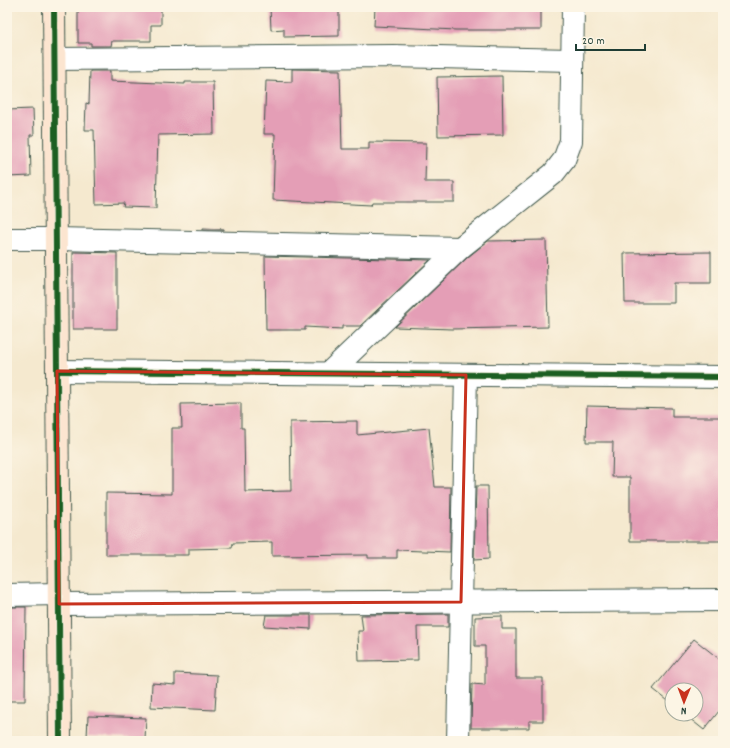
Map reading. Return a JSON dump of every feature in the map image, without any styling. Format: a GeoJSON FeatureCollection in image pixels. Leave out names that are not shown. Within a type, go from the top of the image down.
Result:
{"type":"FeatureCollection","features":[{"type":"Feature","properties":{"kind":"street"},"geometry":{"type":"LineString","coordinates":[[54,7],[60,741]]}},
{"type":"Feature","properties":{"kind":"street"},"geometry":{"type":"LineString","coordinates":[[329,373],[460,248],[553,174],[564,160],[571,141],[573,7]]}},
{"type":"Feature","properties":{"kind":"street"},"geometry":{"type":"LineString","coordinates":[[55,59],[393,56],[572,60]]}},
{"type":"Feature","properties":{"kind":"street"},"geometry":{"type":"LineString","coordinates":[[7,239],[460,248]]}},
{"type":"Feature","properties":{"kind":"street"},"geometry":{"type":"LineString","coordinates":[[58,371],[723,377]]}},
{"type":"Feature","properties":{"kind":"street"},"geometry":{"type":"LineString","coordinates":[[458,741],[466,375]]}},
{"type":"Feature","properties":{"kind":"street"},"geometry":{"type":"LineString","coordinates":[[7,595],[59,599],[461,602],[723,600]]}},
{"type":"Feature","properties":{"kind":"highlighted area"},"geometry":{"type":"Polygon","coordinates":[[[57,371],[466,375],[461,602],[59,604],[57,371]]]}},
{"type":"Feature","properties":{"kind":"building"},"geometry":{"type":"Polygon","coordinates":[[[78,7],[161,7],[161,25],[151,25],[151,41],[112,41],[111,46],[91,46],[91,43],[78,43],[78,7]]]}},
{"type":"Feature","properties":{"kind":"building"},"geometry":{"type":"Polygon","coordinates":[[[270,7],[339,7],[339,36],[284,37],[284,29],[271,30],[270,7]]]}},
{"type":"Feature","properties":{"kind":"building"},"geometry":{"type":"Polygon","coordinates":[[[375,7],[541,7],[541,30],[456,30],[374,26],[375,7]]]}},
{"type":"Feature","properties":{"kind":"building"},"geometry":{"type":"Polygon","coordinates":[[[292,69],[340,70],[342,149],[369,149],[369,142],[426,143],[425,182],[454,182],[454,202],[372,202],[371,205],[273,200],[275,134],[264,134],[266,81],[292,82],[292,69]]]}},
{"type":"Feature","properties":{"kind":"building"},"geometry":{"type":"Polygon","coordinates":[[[90,71],[110,71],[110,81],[185,84],[185,82],[213,82],[214,134],[158,135],[156,208],[123,207],[124,203],[96,204],[94,130],[85,130],[86,103],[89,104],[90,71]]]}},
{"type":"Feature","properties":{"kind":"building"},"geometry":{"type":"Polygon","coordinates":[[[502,76],[503,135],[438,136],[437,77],[502,76]]]}},
{"type":"Feature","properties":{"kind":"building"},"geometry":{"type":"Polygon","coordinates":[[[33,109],[34,135],[30,135],[31,176],[7,177],[7,110],[33,109]]]}},
{"type":"Feature","properties":{"kind":"building"},"geometry":{"type":"Polygon","coordinates":[[[203,228],[224,229],[224,230],[203,230],[203,228]]]}},
{"type":"Feature","properties":{"kind":"building"},"geometry":{"type":"Polygon","coordinates":[[[546,240],[548,327],[452,329],[395,327],[468,257],[488,241],[546,240]]]}},
{"type":"Feature","properties":{"kind":"building"},"geometry":{"type":"Polygon","coordinates":[[[73,252],[117,253],[117,329],[73,329],[73,252]]]}},
{"type":"Feature","properties":{"kind":"building"},"geometry":{"type":"Polygon","coordinates":[[[711,252],[711,283],[674,283],[674,303],[625,303],[624,253],[711,252]]]}},
{"type":"Feature","properties":{"kind":"building"},"geometry":{"type":"Polygon","coordinates":[[[265,256],[430,260],[360,326],[342,326],[342,329],[305,327],[305,330],[266,330],[265,256]]]}},
{"type":"Feature","properties":{"kind":"building"},"geometry":{"type":"Polygon","coordinates":[[[241,403],[241,428],[244,428],[245,492],[291,491],[290,422],[357,421],[357,435],[429,428],[435,487],[451,487],[450,552],[397,550],[397,558],[368,558],[368,555],[272,556],[272,542],[233,543],[232,548],[189,549],[189,555],[106,555],[106,493],[172,494],[172,428],[182,428],[181,404],[241,403]]]}},
{"type":"Feature","properties":{"kind":"building"},"geometry":{"type":"Polygon","coordinates":[[[587,406],[672,408],[672,417],[723,417],[723,541],[630,541],[630,477],[612,477],[613,442],[586,442],[587,406]]]}},
{"type":"Feature","properties":{"kind":"building"},"geometry":{"type":"Polygon","coordinates":[[[476,486],[488,486],[489,559],[474,560],[476,486]]]}},
{"type":"Feature","properties":{"kind":"building"},"geometry":{"type":"Polygon","coordinates":[[[7,607],[26,607],[25,701],[7,701],[7,607]]]}},
{"type":"Feature","properties":{"kind":"building"},"geometry":{"type":"Polygon","coordinates":[[[448,614],[448,627],[417,627],[418,660],[359,661],[358,631],[363,631],[361,615],[448,614]]]}},
{"type":"Feature","properties":{"kind":"building"},"geometry":{"type":"Polygon","coordinates":[[[266,615],[311,615],[311,629],[264,626],[266,615]]]}},
{"type":"Feature","properties":{"kind":"building"},"geometry":{"type":"Polygon","coordinates":[[[502,616],[502,629],[516,629],[516,678],[543,678],[543,721],[529,721],[529,728],[471,728],[472,684],[485,685],[485,646],[475,646],[475,617],[502,616]]]}},
{"type":"Feature","properties":{"kind":"building"},"geometry":{"type":"Polygon","coordinates":[[[694,639],[723,662],[723,706],[704,730],[694,722],[704,722],[704,682],[664,682],[664,698],[653,689],[694,639]]]}},
{"type":"Feature","properties":{"kind":"building"},"geometry":{"type":"Polygon","coordinates":[[[175,673],[217,675],[215,710],[151,707],[152,683],[175,685],[175,673]]]}},
{"type":"Feature","properties":{"kind":"building"},"geometry":{"type":"Polygon","coordinates":[[[88,716],[146,718],[145,740],[87,737],[88,716]]]}},
{"type":"Feature","properties":{"kind":"cycle path"},"geometry":{"type":"LineString","coordinates":[[54,7],[60,741]]}},
{"type":"Feature","properties":{"kind":"cycle path"},"geometry":{"type":"LineString","coordinates":[[57,371],[723,377]]}}]}
